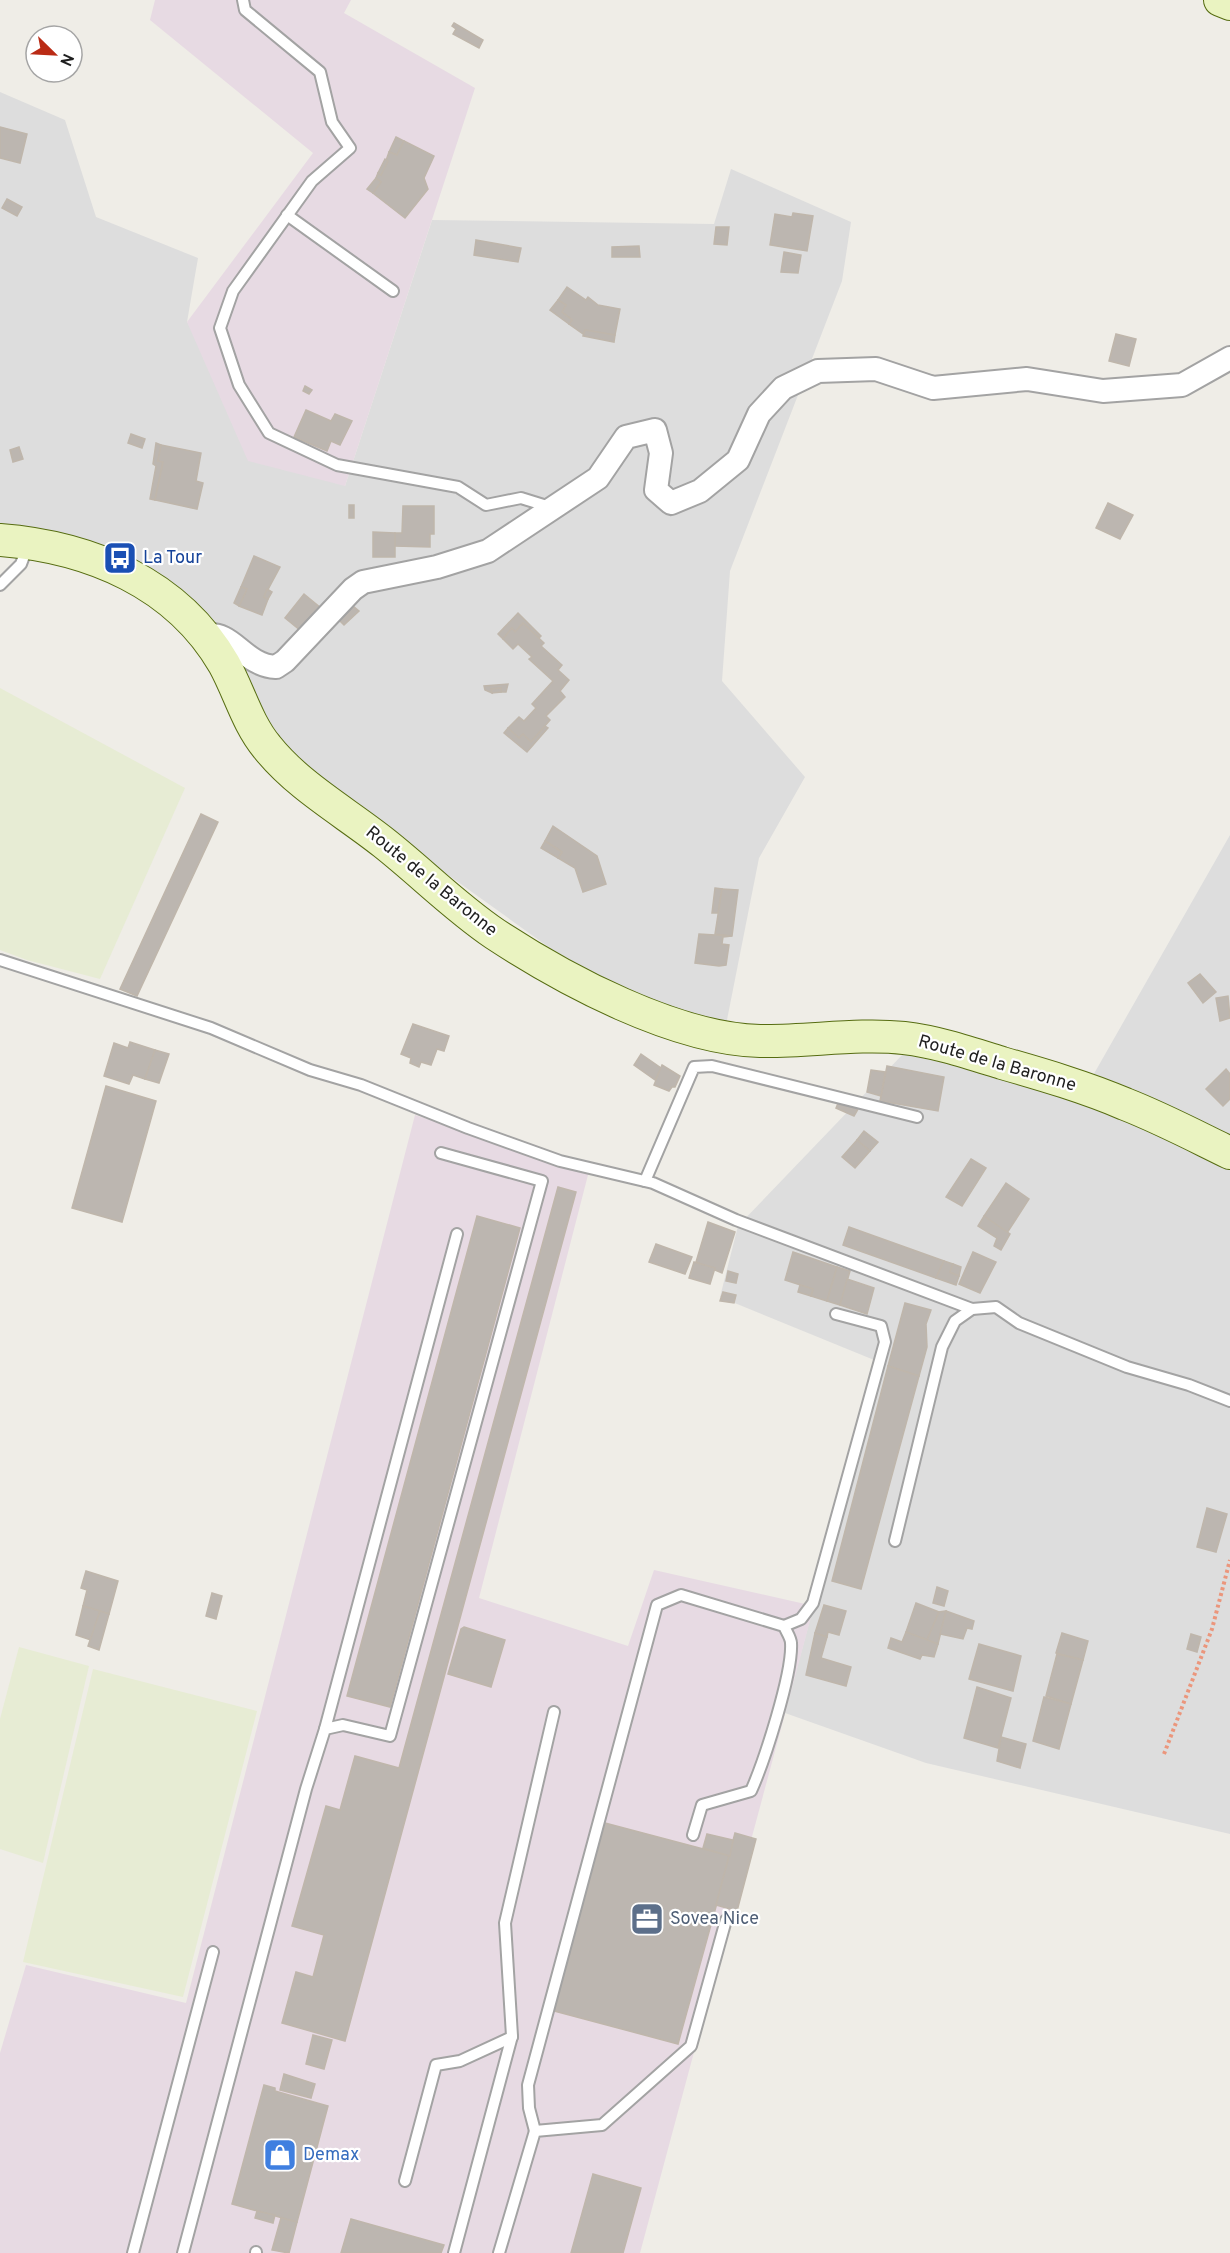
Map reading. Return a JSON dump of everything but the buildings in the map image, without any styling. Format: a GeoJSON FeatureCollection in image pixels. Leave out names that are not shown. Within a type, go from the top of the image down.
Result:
{"type":"FeatureCollection","features":[{"type":"Feature","properties":{"kind":"main road"},"geometry":{"type":"LineString","coordinates":[[1220,0],[1230,4]]}},
{"type":"Feature","properties":{"kind":"main road","name":"Route de la Baronne"},"geometry":{"type":"LineString","coordinates":[[15,541],[83,555],[129,575],[169,598],[204,636],[222,662],[253,727],[285,768],[387,845],[468,915],[549,967],[607,997],[667,1021],[714,1035],[756,1041],[902,1038],[948,1046],[1077,1085],[1128,1105],[1230,1153]]}},
{"type":"Feature","properties":{"kind":"street"},"geometry":{"type":"LineString","coordinates":[[204,636],[214,633],[222,636],[254,663],[276,667],[285,661],[353,589],[363,582],[437,567],[488,550],[598,478],[626,437],[655,430],[661,453],[656,490],[671,503],[700,491],[738,460],[759,414],[783,388],[818,371],[876,369],[933,388],[1027,379],[1103,391],[1182,385],[1230,358]]}},
{"type":"Feature","properties":{"kind":"lane"},"geometry":{"type":"LineString","coordinates":[[243,0],[245,10],[320,72],[332,122],[350,148],[312,181],[233,291],[220,328],[239,385],[269,434],[337,465],[458,487],[486,505],[521,498],[553,508]]}},
{"type":"Feature","properties":{"kind":"lane"},"geometry":{"type":"LineString","coordinates":[[287,215],[393,291]]}},
{"type":"Feature","properties":{"kind":"lane"},"geometry":{"type":"LineString","coordinates":[[0,585],[21,564],[15,541]]}},
{"type":"Feature","properties":{"kind":"lane"},"geometry":{"type":"LineString","coordinates":[[0,960],[211,1028],[310,1070],[361,1085],[468,1128],[560,1161],[645,1182],[736,1220],[972,1309],[996,1307],[1019,1323],[1127,1367],[1189,1385],[1230,1401]]}},
{"type":"Feature","properties":{"kind":"lane"},"geometry":{"type":"LineString","coordinates":[[645,1182],[693,1067],[712,1066],[916,1117]]}},
{"type":"Feature","properties":{"kind":"lane"},"geometry":{"type":"LineString","coordinates":[[325,1729],[343,1725],[390,1736],[542,1181],[441,1153]]}},
{"type":"Feature","properties":{"kind":"lane"},"geometry":{"type":"LineString","coordinates":[[183,2253],[457,1234]]}},
{"type":"Feature","properties":{"kind":"lane"},"geometry":{"type":"LineString","coordinates":[[895,1540],[942,1347],[955,1321],[972,1309]]}},
{"type":"Feature","properties":{"kind":"lane"},"geometry":{"type":"LineString","coordinates":[[499,2253],[535,2131],[529,2108],[528,2085],[657,1605],[681,1594],[784,1626],[801,1619],[813,1603],[885,1342],[881,1326],[836,1314]]}},
{"type":"Feature","properties":{"kind":"lane"},"geometry":{"type":"LineString","coordinates":[[693,1835],[702,1805],[751,1791],[761,1768],[788,1668],[791,1642],[784,1626]]}},
{"type":"Feature","properties":{"kind":"lane"},"geometry":{"type":"LineString","coordinates":[[454,2253],[512,2037],[505,1923],[554,1712]]}},
{"type":"Feature","properties":{"kind":"lane"},"geometry":{"type":"LineString","coordinates":[[535,2131],[602,2125],[691,2046],[726,1920]]}},
{"type":"Feature","properties":{"kind":"lane"},"geometry":{"type":"LineString","coordinates":[[133,2253],[213,1952]]}},
{"type":"Feature","properties":{"kind":"lane"},"geometry":{"type":"LineString","coordinates":[[405,2181],[436,2065],[460,2061],[512,2037]]}},
{"type":"Feature","properties":{"kind":"path"},"geometry":{"type":"LineString","coordinates":[[1164,1754],[1212,1629],[1230,1560]]}},
{"type":"Feature","properties":{"kind":"shaded area"},"geometry":{"type":"Polygon","coordinates":[[[155,0],[351,0],[344,13],[475,88],[345,486],[248,461],[187,322],[313,153],[150,20],[155,0]]]}},
{"type":"Feature","properties":{"kind":"shaded area"},"geometry":{"type":"Polygon","coordinates":[[[0,92],[65,120],[96,217],[198,258],[187,322],[345,486],[432,220],[714,224],[731,169],[851,222],[842,281],[730,571],[722,681],[805,777],[759,858],[725,1030],[634,998],[550,948],[356,809],[278,741],[174,598],[0,533],[0,92]]]}},
{"type":"Feature","properties":{"kind":"shaded area"},"geometry":{"type":"Polygon","coordinates":[[[1230,835],[1230,1834],[926,1763],[785,1713],[879,1362],[720,1297],[738,1226],[903,1054],[1083,1093],[1230,835]]]}},
{"type":"Feature","properties":{"kind":"shaded area"},"geometry":{"type":"Polygon","coordinates":[[[415,1115],[589,1171],[479,1598],[628,1646],[654,1570],[814,1606],[640,2253],[0,2253],[0,2053],[26,1965],[186,2003],[415,1115]]]}},
{"type":"Feature","properties":{"kind":"green space"},"geometry":{"type":"Polygon","coordinates":[[[0,688],[185,788],[100,979],[27,960],[0,950],[0,688]]]}},
{"type":"Feature","properties":{"kind":"green space"},"geometry":{"type":"Polygon","coordinates":[[[19,1647],[89,1666],[43,1863],[0,1849],[0,1719],[19,1647]]]}},
{"type":"Feature","properties":{"kind":"green space"},"geometry":{"type":"Polygon","coordinates":[[[93,1669],[257,1711],[183,1997],[23,1962],[93,1669]]]}},
{"type":"Feature","properties":{"kind":"place","name":"La Tour"},"geometry":{"type":"Point","coordinates":[120,558]}},
{"type":"Feature","properties":{"kind":"place","name":"Sovea Nice"},"geometry":{"type":"Point","coordinates":[647,1919]}},
{"type":"Feature","properties":{"kind":"place","name":"Demax"},"geometry":{"type":"Point","coordinates":[280,2155]}}]}
